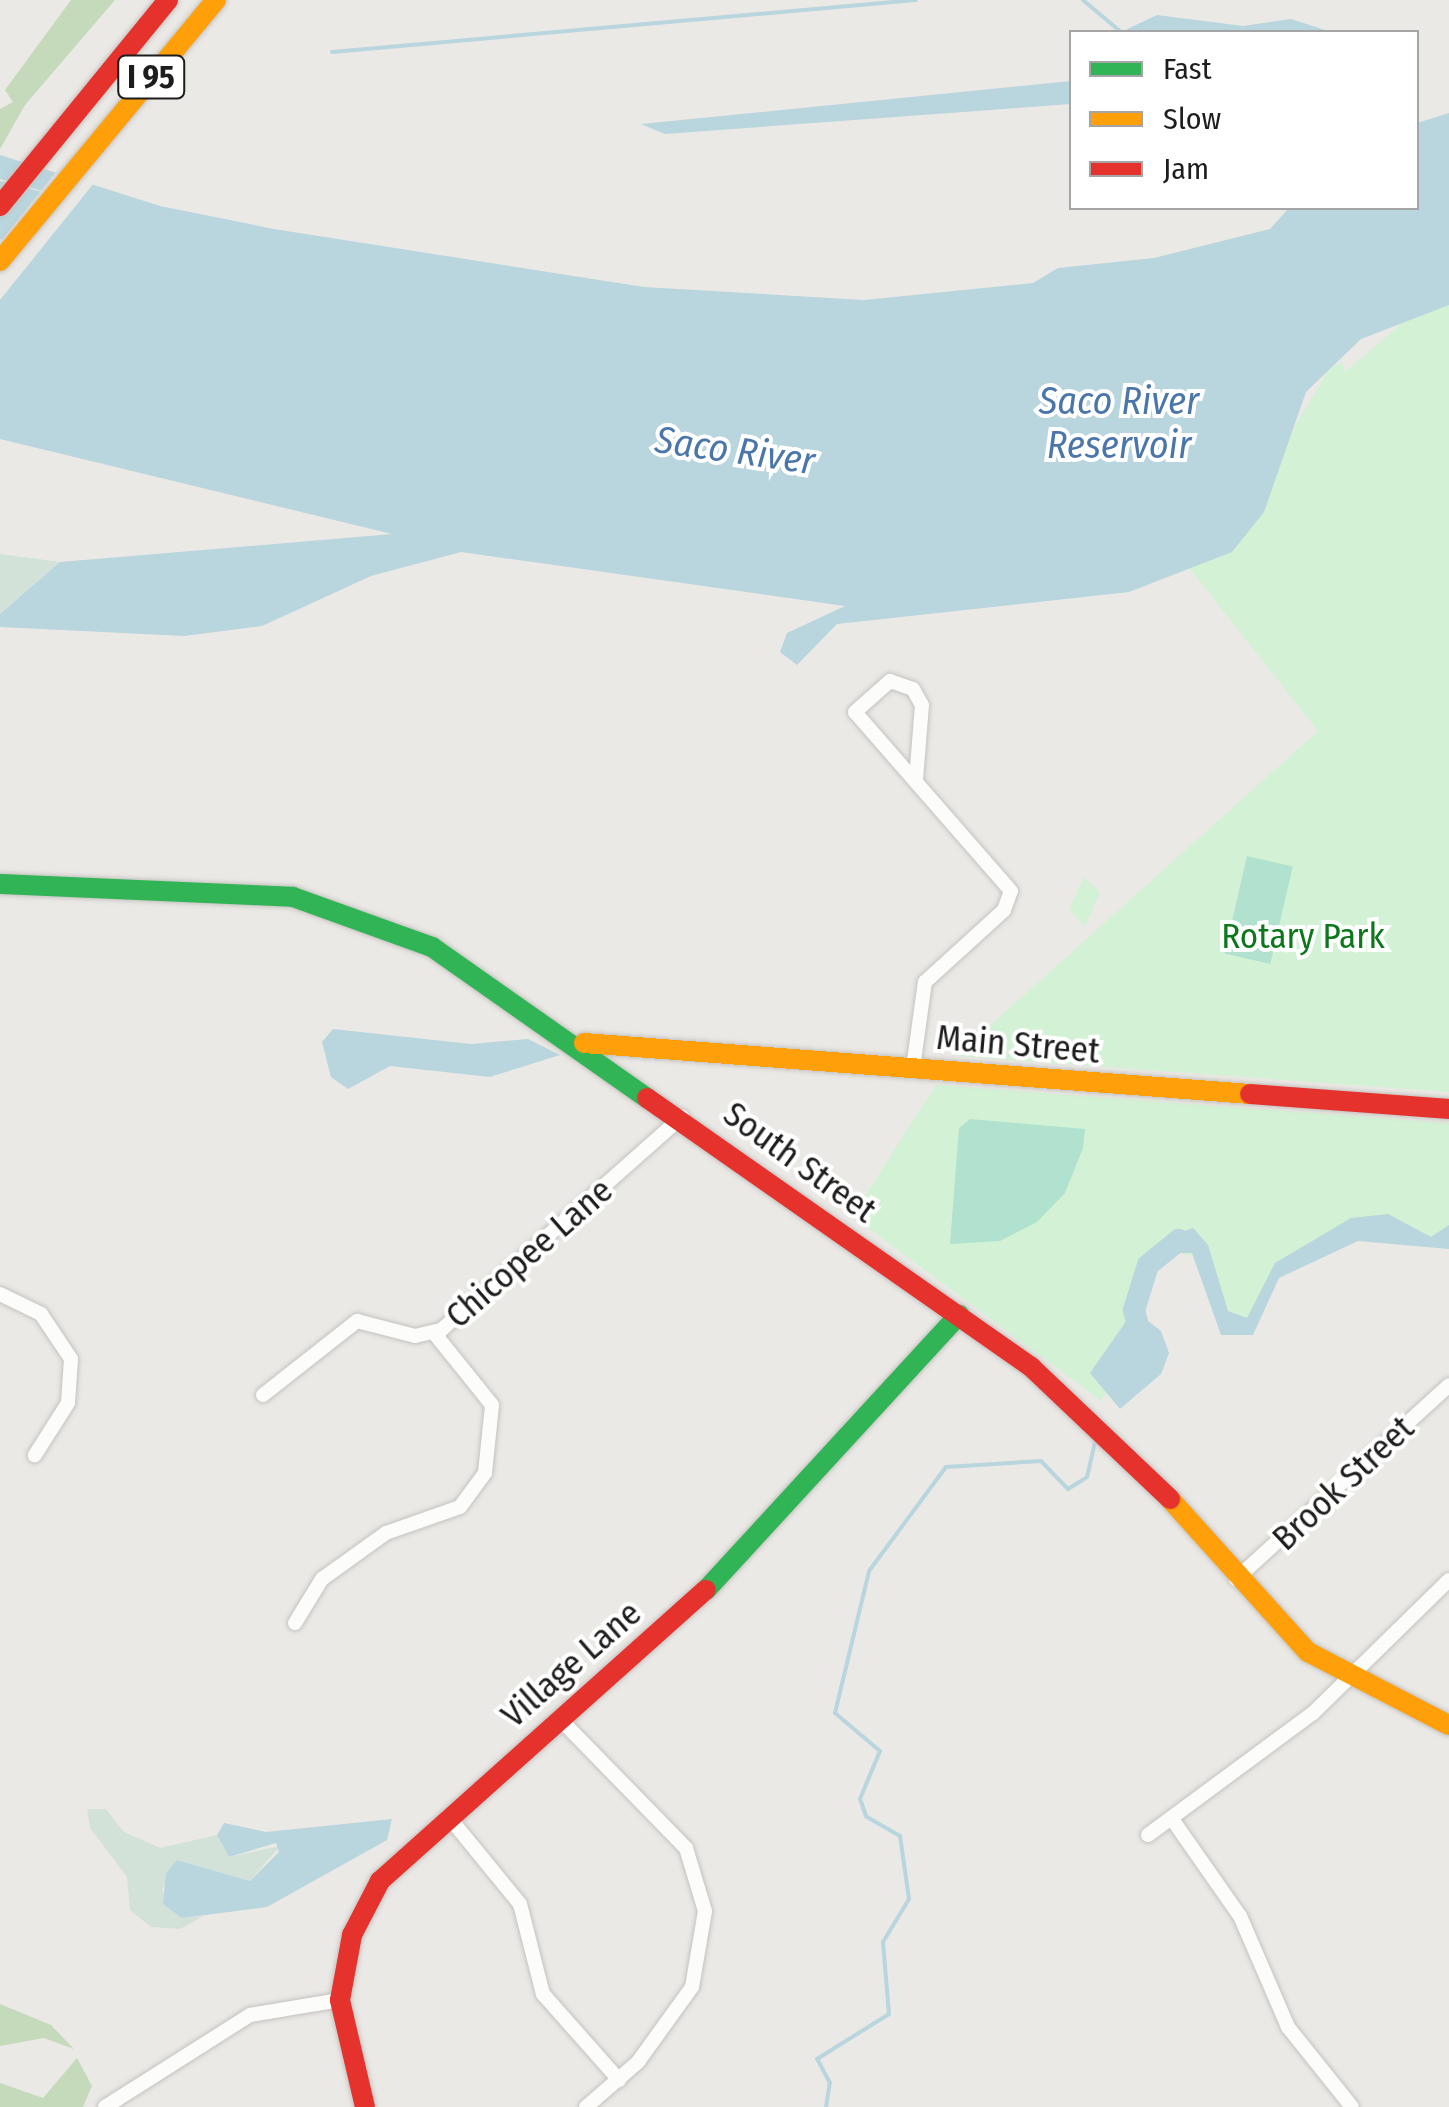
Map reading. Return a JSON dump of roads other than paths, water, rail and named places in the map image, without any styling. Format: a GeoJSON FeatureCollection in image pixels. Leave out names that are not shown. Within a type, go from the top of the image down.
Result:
{"type":"FeatureCollection","features":[{"type":"Feature","properties":{"kind":"main road","name":"I 95"},"geometry":{"type":"LineString","coordinates":[[0,206],[168,0]]}},
{"type":"Feature","properties":{"kind":"main road","name":"I 95"},"geometry":{"type":"LineString","coordinates":[[0,262],[216,0]]}},
{"type":"Feature","properties":{"kind":"main road","name":"South Street"},"geometry":{"type":"LineString","coordinates":[[0,884],[238,892],[344,908],[432,946],[582,1043],[959,1314],[1096,1420],[1295,1641],[1350,1679],[1449,1725]]}},
{"type":"Feature","properties":{"kind":"main road","name":"Main Street"},"geometry":{"type":"LineString","coordinates":[[582,1043],[1449,1109]]}},
{"type":"Feature","properties":{"kind":"main road","name":"Village Lane"},"geometry":{"type":"LineString","coordinates":[[364,2107],[340,2000],[367,1901],[448,1816],[747,1552],[959,1314]]}},
{"type":"Feature","properties":{"kind":"street"},"geometry":{"type":"LineString","coordinates":[[914,1068],[926,982],[1004,910],[1011,891],[855,712],[890,681],[914,689],[922,705],[916,780]]}},
{"type":"Feature","properties":{"kind":"street","name":"Chicopee Lane"},"geometry":{"type":"LineString","coordinates":[[264,1394],[357,1321],[435,1334],[682,1117]]}},
{"type":"Feature","properties":{"kind":"street"},"geometry":{"type":"LineString","coordinates":[[0,1294],[40,1314],[71,1359],[68,1402],[35,1455]]}},
{"type":"Feature","properties":{"kind":"street"},"geometry":{"type":"LineString","coordinates":[[295,1623],[322,1580],[386,1533],[460,1508],[484,1474],[492,1405],[435,1334]]}},
{"type":"Feature","properties":{"kind":"street","name":"Brook Street"},"geometry":{"type":"LineString","coordinates":[[1236,1579],[1449,1385]]}},
{"type":"Feature","properties":{"kind":"street"},"geometry":{"type":"LineString","coordinates":[[1148,1835],[1350,1679],[1449,1580]]}},
{"type":"Feature","properties":{"kind":"street"},"geometry":{"type":"LineString","coordinates":[[559,1718],[686,1848],[704,1900],[692,1987],[619,2080],[586,2107]]}},
{"type":"Feature","properties":{"kind":"street"},"geometry":{"type":"LineString","coordinates":[[448,1816],[520,1904],[548,2002],[619,2080]]}},
{"type":"Feature","properties":{"kind":"street"},"geometry":{"type":"LineString","coordinates":[[1172,1819],[1240,1916],[1288,2026],[1352,2107]]}},
{"type":"Feature","properties":{"kind":"street"},"geometry":{"type":"LineString","coordinates":[[106,2107],[250,2014],[288,2001],[340,2000]]}},
{"type":"Feature","properties":{"kind":"water"},"geometry":{"type":"Polygon","coordinates":[[[1157,15],[1243,26],[1291,19],[1325,30],[1125,30],[1157,15]]]}},
{"type":"Feature","properties":{"kind":"water"},"geometry":{"type":"Polygon","coordinates":[[[1069,81],[1069,104],[665,134],[641,124],[1069,81]]]}},
{"type":"Feature","properties":{"kind":"water","name":"Saco River Reservoir"},"geometry":{"type":"Polygon","coordinates":[[[1449,113],[1449,305],[1361,339],[1306,392],[1264,512],[1232,552],[1129,592],[837,624],[797,665],[780,652],[787,633],[845,606],[461,552],[371,576],[262,626],[184,636],[0,627],[0,614],[60,562],[392,534],[0,439],[0,241],[42,251],[0,239],[0,181],[81,202],[0,179],[0,155],[160,206],[274,229],[644,287],[864,300],[1033,283],[1058,268],[1154,258],[1270,229],[1287,210],[1419,210],[1419,122],[1449,113]]]}},
{"type":"Feature","properties":{"kind":"water"},"geometry":{"type":"Polygon","coordinates":[[[333,1029],[471,1044],[528,1039],[560,1055],[490,1077],[390,1066],[348,1089],[331,1077],[322,1042],[333,1029]]]}},
{"type":"Feature","properties":{"kind":"water"},"geometry":{"type":"Polygon","coordinates":[[[1388,1214],[1431,1237],[1449,1225],[1449,1249],[1358,1241],[1279,1278],[1253,1335],[1221,1335],[1192,1253],[1164,1253],[1148,1265],[1165,1238],[1193,1228],[1208,1245],[1228,1311],[1247,1318],[1275,1263],[1351,1218],[1388,1214]]]}},
{"type":"Feature","properties":{"kind":"water"},"geometry":{"type":"Polygon","coordinates":[[[1134,1310],[1161,1331],[1169,1353],[1161,1374],[1120,1409],[1090,1373],[1134,1310]]]}},
{"type":"Feature","properties":{"kind":"water"},"geometry":{"type":"Polygon","coordinates":[[[392,1819],[387,1840],[267,1907],[182,1918],[163,1904],[166,1873],[177,1860],[250,1881],[279,1852],[276,1843],[229,1857],[217,1835],[224,1823],[266,1832],[392,1819]]]}},
{"type":"Feature","properties":{"kind":"waterway"},"geometry":{"type":"LineString","coordinates":[[332,52],[916,0]]}},
{"type":"Feature","properties":{"kind":"waterway"},"geometry":{"type":"LineString","coordinates":[[1083,0],[1119,30]]}},
{"type":"Feature","properties":{"kind":"waterway"},"geometry":{"type":"LineString","coordinates":[[1141,1338],[1134,1310],[1148,1265],[1179,1240]]}},
{"type":"Feature","properties":{"kind":"waterway"},"geometry":{"type":"LineString","coordinates":[[826,2107],[830,2083],[817,2059],[889,2014],[883,1942],[909,1899],[900,1836],[866,1816],[860,1799],[880,1751],[835,1713],[869,1571],[946,1467],[1041,1461],[1068,1489],[1087,1477],[1095,1442]]}},
{"type":"Feature","properties":{"kind":"water label","name":"Saco River"},"geometry":{"type":"Point","coordinates":[735,451]}},
{"type":"Feature","properties":{"kind":"park label","name":"Rotary Park"},"geometry":{"type":"Point","coordinates":[1303,936]}}]}
